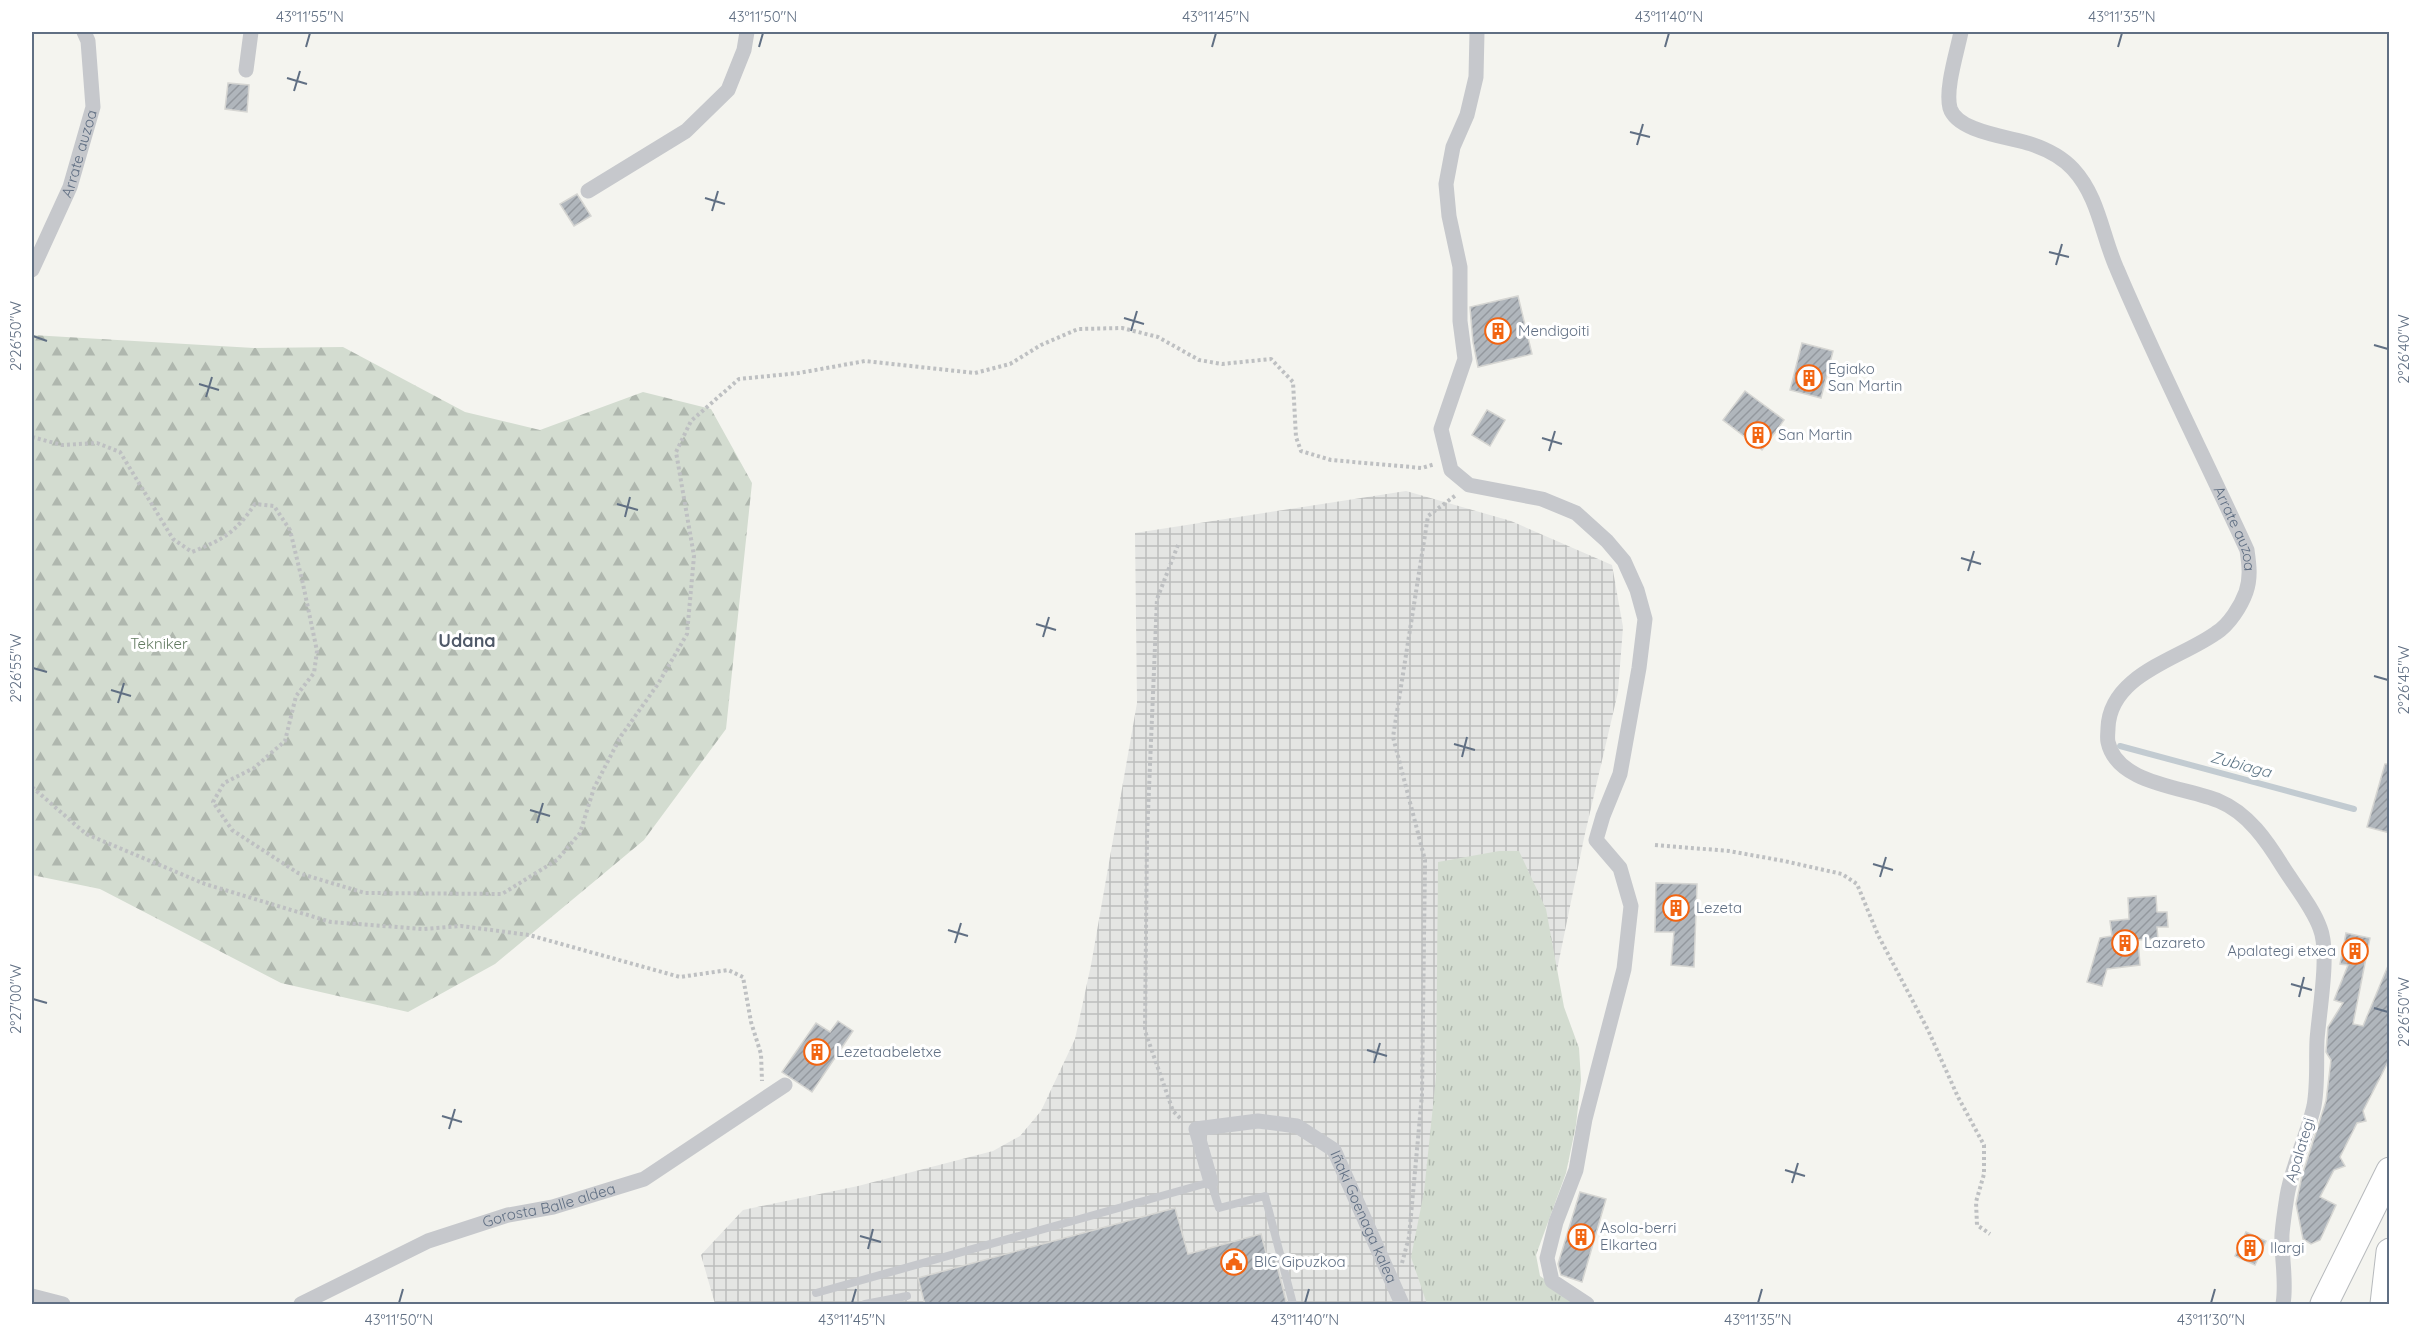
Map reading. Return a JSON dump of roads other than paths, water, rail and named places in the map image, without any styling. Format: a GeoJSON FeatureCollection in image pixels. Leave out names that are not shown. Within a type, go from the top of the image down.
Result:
{"type":"FeatureCollection","features":[{"type":"Feature","properties":{"kind":"highway"},"geometry":{"type":"LineString","coordinates":[[2324,1305],[2390,1171]]}},
{"type":"Feature","properties":{"kind":"highway"},"geometry":{"type":"LineString","coordinates":[[2384,1305],[2390,1252]]}},
{"type":"Feature","properties":{"kind":"street","name":"Arrate auzoa"},"geometry":{"type":"LineString","coordinates":[[32,270],[70,187],[93,107],[88,41],[84,32]]}},
{"type":"Feature","properties":{"kind":"street"},"geometry":{"type":"LineString","coordinates":[[246,70],[251,32]]}},
{"type":"Feature","properties":{"kind":"street"},"geometry":{"type":"LineString","coordinates":[[588,190],[686,131],[728,90],[744,50],[747,32]]}},
{"type":"Feature","properties":{"kind":"street"},"geometry":{"type":"LineString","coordinates":[[1477,32],[1476,77],[1467,115],[1453,147],[1446,184],[1449,216],[1460,267],[1460,321],[1465,359],[1441,429],[1447,461],[1451,470],[1469,485],[1542,499],[1576,513],[1607,541],[1624,561],[1637,590],[1645,619],[1639,668],[1620,774],[1596,840],[1620,868],[1631,906],[1624,969],[1585,1119],[1576,1170],[1556,1222],[1547,1258],[1552,1281],[1587,1305]]}},
{"type":"Feature","properties":{"kind":"street","name":"Arrate auzoa"},"geometry":{"type":"LineString","coordinates":[[1961,32],[1950,93],[1951,111],[1958,119],[1979,130],[2031,144],[2055,154],[2073,169],[2091,194],[2120,276],[2247,550],[2250,575],[2246,592],[2232,616],[2217,633],[2172,656],[2132,683],[2121,694],[2113,705],[2108,720],[2108,742],[2115,757],[2126,768],[2153,783],[2217,800],[2235,808],[2248,819],[2277,856],[2320,928],[2323,948],[2320,996]]}},
{"type":"Feature","properties":{"kind":"street","name":"Apalategi"},"geometry":{"type":"LineString","coordinates":[[2283,1305],[2282,1234],[2287,1194],[2314,1106],[2320,996]]}},
{"type":"Feature","properties":{"kind":"street","name":"Gorosta Balle aldea"},"geometry":{"type":"LineString","coordinates":[[302,1305],[445,1235],[508,1215],[553,1207],[644,1179],[785,1085]]}},
{"type":"Feature","properties":{"kind":"street","name":"Iñaki Goenaga kalea"},"geometry":{"type":"LineString","coordinates":[[1211,1182],[1196,1129],[1258,1121],[1297,1126],[1334,1150],[1402,1305]]}},
{"type":"Feature","properties":{"kind":"street"},"geometry":{"type":"LineString","coordinates":[[32,1296],[63,1305]]}},
{"type":"Feature","properties":{"kind":"lane"},"geometry":{"type":"LineString","coordinates":[[816,1293],[1211,1182],[1219,1208],[1265,1196],[1293,1305]]}},
{"type":"Feature","properties":{"kind":"lane"},"geometry":{"type":"LineString","coordinates":[[865,1305],[908,1296]]}},
{"type":"Feature","properties":{"kind":"waterway","name":"Zubiaga"},"geometry":{"type":"LineString","coordinates":[[2120,746],[2354,809]]}},
{"type":"Feature","properties":{"kind":"place","name":"Mendigoiti"},"geometry":{"type":"Point","coordinates":[1498,331]}},
{"type":"Feature","properties":{"kind":"place","name":"Egiako San Martin"},"geometry":{"type":"Point","coordinates":[1809,378]}},
{"type":"Feature","properties":{"kind":"place","name":"San Martin"},"geometry":{"type":"Point","coordinates":[1758,435]}},
{"type":"Feature","properties":{"kind":"place","name":"Lezeta"},"geometry":{"type":"Point","coordinates":[1676,908]}},
{"type":"Feature","properties":{"kind":"place","name":"Lazareto"},"geometry":{"type":"Point","coordinates":[2125,943]}},
{"type":"Feature","properties":{"kind":"place","name":"Apalategi etxea"},"geometry":{"type":"Point","coordinates":[2355,951]}},
{"type":"Feature","properties":{"kind":"place","name":"Lezetaabeletxe"},"geometry":{"type":"Point","coordinates":[817,1052]}},
{"type":"Feature","properties":{"kind":"place","name":"Asola-berri Elkartea"},"geometry":{"type":"Point","coordinates":[1581,1237]}},
{"type":"Feature","properties":{"kind":"place","name":"Ilargi"},"geometry":{"type":"Point","coordinates":[2250,1248]}},
{"type":"Feature","properties":{"kind":"place","name":"BIC Gipuzkoa"},"geometry":{"type":"Point","coordinates":[1234,1262]}},
{"type":"Feature","properties":{"kind":"district","name":"Udana"},"geometry":{"type":"Point","coordinates":[467,641]}},
{"type":"Feature","properties":{"kind":"park label","name":"Tekniker"},"geometry":{"type":"Point","coordinates":[159,644]}}]}
